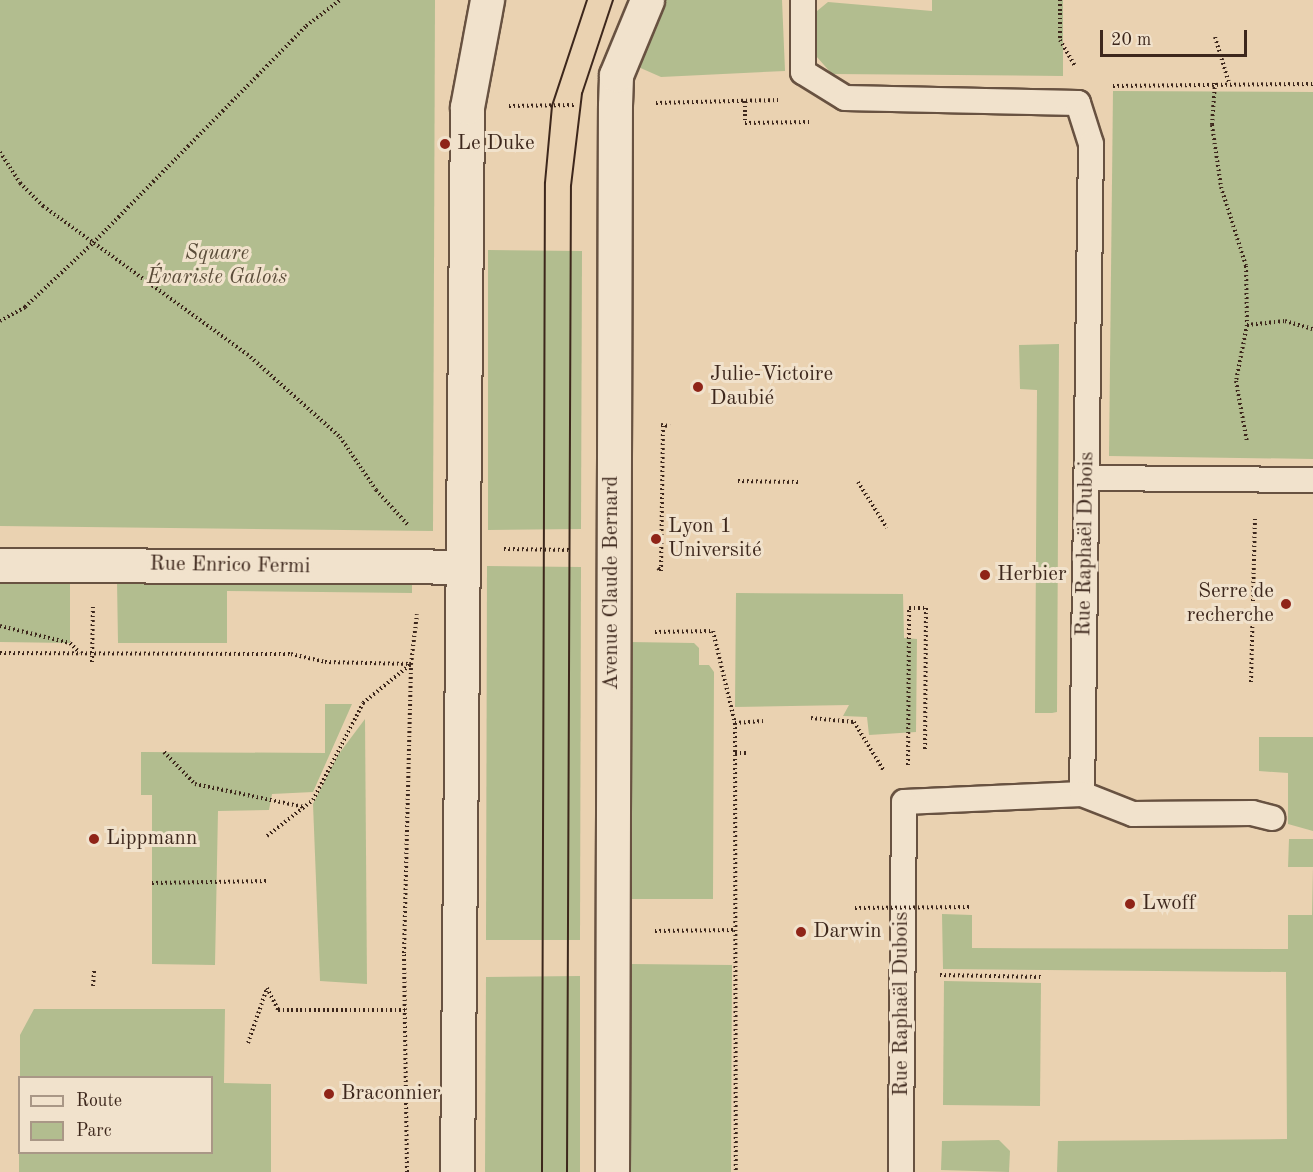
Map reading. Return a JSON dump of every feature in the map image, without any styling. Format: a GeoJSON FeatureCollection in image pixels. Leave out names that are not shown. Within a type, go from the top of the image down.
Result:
{"type":"FeatureCollection","features":[{"type":"Feature","properties":{"kind":"street","name":"Avenue Claude Bernard"},"geometry":{"type":"LineString","coordinates":[[612,1172],[611,549],[616,75],[647,0]]}},
{"type":"Feature","properties":{"kind":"street"},"geometry":{"type":"LineString","coordinates":[[457,1172],[467,107],[486,2]]}},
{"type":"Feature","properties":{"kind":"street","name":"Rue Enrico Fermi"},"geometry":{"type":"LineString","coordinates":[[0,565],[461,567]]}},
{"type":"Feature","properties":{"kind":"lane"},"geometry":{"type":"LineString","coordinates":[[803,0],[803,72],[844,98],[1083,95]]}},
{"type":"Feature","properties":{"kind":"lane","name":"Rue Raphaël Dubois"},"geometry":{"type":"LineString","coordinates":[[1082,794],[1091,144],[1083,95]]}},
{"type":"Feature","properties":{"kind":"lane"},"geometry":{"type":"LineString","coordinates":[[1087,478],[1313,480]]}},
{"type":"Feature","properties":{"kind":"lane"},"geometry":{"type":"LineString","coordinates":[[906,802],[1082,794],[1133,813],[1252,813],[1272,818]]}},
{"type":"Feature","properties":{"kind":"lane","name":"Rue Raphaël Dubois"},"geometry":{"type":"LineString","coordinates":[[901,1172],[906,802]]}},
{"type":"Feature","properties":{"kind":"path"},"geometry":{"type":"LineString","coordinates":[[0,321],[25,307],[93,243],[306,26],[340,0]]}},
{"type":"Feature","properties":{"kind":"path"},"geometry":{"type":"LineString","coordinates":[[1060,0],[1060,40],[1083,95],[1215,83],[1313,84]]}},
{"type":"Feature","properties":{"kind":"path"},"geometry":{"type":"LineString","coordinates":[[1215,37],[1229,83]]}},
{"type":"Feature","properties":{"kind":"path"},"geometry":{"type":"LineString","coordinates":[[1215,83],[1212,125],[1221,187],[1246,266],[1247,325],[1236,381],[1256,479],[1251,682]]}},
{"type":"Feature","properties":{"kind":"path"},"geometry":{"type":"LineString","coordinates":[[653,103],[844,98]]}},
{"type":"Feature","properties":{"kind":"path"},"geometry":{"type":"LineString","coordinates":[[745,101],[745,123],[811,122]]}},
{"type":"Feature","properties":{"kind":"path"},"geometry":{"type":"LineString","coordinates":[[0,152],[20,183],[43,206],[246,354],[340,437],[376,490],[407,524],[419,568]]}},
{"type":"Feature","properties":{"kind":"path"},"geometry":{"type":"LineString","coordinates":[[1247,325],[1285,321],[1313,329]]}},
{"type":"Feature","properties":{"kind":"path"},"geometry":{"type":"LineString","coordinates":[[663,425],[670,426]]}},
{"type":"Feature","properties":{"kind":"path"},"geometry":{"type":"LineString","coordinates":[[738,481],[798,482]]}},
{"type":"Feature","properties":{"kind":"path"},"geometry":{"type":"LineString","coordinates":[[858,482],[887,528]]}},
{"type":"Feature","properties":{"kind":"path"},"geometry":{"type":"LineString","coordinates":[[499,549],[611,549]]}},
{"type":"Feature","properties":{"kind":"path"},"geometry":{"type":"LineString","coordinates":[[407,1172],[406,1010],[411,664],[417,606]]}},
{"type":"Feature","properties":{"kind":"path"},"geometry":{"type":"LineString","coordinates":[[906,802],[909,608],[926,608],[925,751]]}},
{"type":"Feature","properties":{"kind":"path"},"geometry":{"type":"LineString","coordinates":[[0,626],[70,643],[80,653]]}},
{"type":"Feature","properties":{"kind":"path"},"geometry":{"type":"LineString","coordinates":[[612,632],[713,631],[735,723],[736,1172]]}},
{"type":"Feature","properties":{"kind":"path"},"geometry":{"type":"LineString","coordinates":[[92,662],[93,632]]}},
{"type":"Feature","properties":{"kind":"path"},"geometry":{"type":"LineString","coordinates":[[0,652],[291,654],[325,662],[411,664]]}},
{"type":"Feature","properties":{"kind":"path"},"geometry":{"type":"LineString","coordinates":[[267,836],[313,800],[363,703],[411,664]]}},
{"type":"Feature","properties":{"kind":"path"},"geometry":{"type":"LineString","coordinates":[[811,718],[854,722],[906,802]]}},
{"type":"Feature","properties":{"kind":"path"},"geometry":{"type":"LineString","coordinates":[[735,723],[763,721]]}},
{"type":"Feature","properties":{"kind":"path"},"geometry":{"type":"LineString","coordinates":[[164,752],[195,784],[305,807]]}},
{"type":"Feature","properties":{"kind":"path"},"geometry":{"type":"LineString","coordinates":[[735,753],[748,753]]}},
{"type":"Feature","properties":{"kind":"path"},"geometry":{"type":"LineString","coordinates":[[152,883],[268,881]]}},
{"type":"Feature","properties":{"kind":"path"},"geometry":{"type":"LineString","coordinates":[[934,898],[934,920]]}},
{"type":"Feature","properties":{"kind":"path"},"geometry":{"type":"LineString","coordinates":[[855,908],[972,907]]}},
{"type":"Feature","properties":{"kind":"path"},"geometry":{"type":"LineString","coordinates":[[613,931],[735,930]]}},
{"type":"Feature","properties":{"kind":"path"},"geometry":{"type":"LineString","coordinates":[[93,986],[94,970]]}},
{"type":"Feature","properties":{"kind":"path"},"geometry":{"type":"LineString","coordinates":[[934,975],[1041,977]]}},
{"type":"Feature","properties":{"kind":"path"},"geometry":{"type":"LineString","coordinates":[[248,1043],[267,988],[278,1010],[406,1010]]}},
{"type":"Feature","properties":{"kind":"green space","name":"Square Évariste Galois"},"geometry":{"type":"Polygon","coordinates":[[[0,0],[435,0],[433,531],[0,526],[0,0]]]}},
{"type":"Feature","properties":{"kind":"green space"},"geometry":{"type":"Polygon","coordinates":[[[663,0],[782,0],[785,71],[661,77],[636,66],[663,0]]]}},
{"type":"Feature","properties":{"kind":"green space"},"geometry":{"type":"Polygon","coordinates":[[[932,0],[1063,0],[1063,76],[832,74],[816,56],[814,26],[817,11],[828,2],[932,11],[932,0]]]}},
{"type":"Feature","properties":{"kind":"green space"},"geometry":{"type":"Polygon","coordinates":[[[1113,91],[1313,92],[1313,459],[1109,456],[1113,91]]]}},
{"type":"Feature","properties":{"kind":"green space"},"geometry":{"type":"Polygon","coordinates":[[[488,250],[582,251],[581,529],[488,530],[488,250]]]}},
{"type":"Feature","properties":{"kind":"green space"},"geometry":{"type":"Polygon","coordinates":[[[1059,344],[1057,712],[1035,713],[1037,390],[1020,389],[1019,345],[1059,344]]]}},
{"type":"Feature","properties":{"kind":"green space"},"geometry":{"type":"Polygon","coordinates":[[[487,566],[581,567],[580,940],[486,940],[487,566]]]}},
{"type":"Feature","properties":{"kind":"green space"},"geometry":{"type":"Polygon","coordinates":[[[117,581],[412,582],[412,593],[227,591],[227,643],[118,643],[117,581]]]}},
{"type":"Feature","properties":{"kind":"green space"},"geometry":{"type":"Polygon","coordinates":[[[0,582],[70,582],[70,643],[0,642],[0,582]]]}},
{"type":"Feature","properties":{"kind":"green space"},"geometry":{"type":"Polygon","coordinates":[[[736,593],[903,594],[904,638],[917,639],[916,732],[869,735],[867,717],[843,716],[849,705],[735,707],[736,593]]]}},
{"type":"Feature","properties":{"kind":"green space"},"geometry":{"type":"Polygon","coordinates":[[[629,642],[694,643],[699,648],[699,665],[709,665],[714,672],[713,899],[630,899],[629,642]]]}},
{"type":"Feature","properties":{"kind":"green space"},"geometry":{"type":"Polygon","coordinates":[[[325,704],[352,704],[313,792],[272,794],[269,810],[218,811],[215,965],[152,964],[152,795],[141,795],[141,752],[325,753],[325,704]]]}},
{"type":"Feature","properties":{"kind":"green space"},"geometry":{"type":"Polygon","coordinates":[[[365,719],[367,984],[320,981],[313,804],[338,755],[365,719]]]}},
{"type":"Feature","properties":{"kind":"green space"},"geometry":{"type":"Polygon","coordinates":[[[1259,737],[1313,737],[1313,831],[1288,824],[1288,773],[1259,771],[1259,737]]]}},
{"type":"Feature","properties":{"kind":"green space"},"geometry":{"type":"Polygon","coordinates":[[[1289,839],[1313,839],[1313,867],[1288,867],[1289,839]]]}},
{"type":"Feature","properties":{"kind":"green space"},"geometry":{"type":"Polygon","coordinates":[[[1313,867],[1313,1172],[1057,1172],[1058,1141],[1287,1139],[1286,972],[943,969],[942,914],[972,915],[972,948],[1288,949],[1288,915],[1312,915],[1313,867]]]}},
{"type":"Feature","properties":{"kind":"green space"},"geometry":{"type":"Polygon","coordinates":[[[629,964],[732,965],[731,1172],[628,1172],[629,964]]]}},
{"type":"Feature","properties":{"kind":"green space"},"geometry":{"type":"Polygon","coordinates":[[[580,976],[580,1172],[485,1172],[486,977],[580,976]]]}},
{"type":"Feature","properties":{"kind":"green space"},"geometry":{"type":"Polygon","coordinates":[[[944,981],[1041,983],[1040,1106],[943,1105],[944,981]]]}},
{"type":"Feature","properties":{"kind":"green space"},"geometry":{"type":"Polygon","coordinates":[[[34,1009],[225,1009],[224,1083],[271,1084],[271,1172],[19,1172],[19,1154],[213,1154],[213,1076],[20,1076],[20,1035],[34,1009]]]}},
{"type":"Feature","properties":{"kind":"green space"},"geometry":{"type":"Polygon","coordinates":[[[999,1140],[1010,1151],[1009,1172],[941,1170],[942,1141],[999,1140]]]}},
{"type":"Feature","properties":{"kind":"tram line"},"geometry":{"type":"LineString","coordinates":[[542,1172],[545,183],[552,106],[587,0]]}},
{"type":"Feature","properties":{"kind":"tram line"},"geometry":{"type":"LineString","coordinates":[[567,1172],[571,186],[582,94],[613,0]]}},
{"type":"Feature","properties":{"kind":"place","name":"Le Duke"},"geometry":{"type":"Point","coordinates":[445,144]}},
{"type":"Feature","properties":{"kind":"place","name":"Julie-Victoire Daubié"},"geometry":{"type":"Point","coordinates":[698,387]}},
{"type":"Feature","properties":{"kind":"place","name":"Lyon 1 Université"},"geometry":{"type":"Point","coordinates":[656,539]}},
{"type":"Feature","properties":{"kind":"place","name":"Herbier"},"geometry":{"type":"Point","coordinates":[985,575]}},
{"type":"Feature","properties":{"kind":"place","name":"Serre de recherche"},"geometry":{"type":"Point","coordinates":[1286,604]}},
{"type":"Feature","properties":{"kind":"place","name":"Lippmann"},"geometry":{"type":"Point","coordinates":[94,839]}},
{"type":"Feature","properties":{"kind":"place","name":"Lwoff"},"geometry":{"type":"Point","coordinates":[1130,904]}},
{"type":"Feature","properties":{"kind":"place","name":"Darwin"},"geometry":{"type":"Point","coordinates":[801,932]}},
{"type":"Feature","properties":{"kind":"place","name":"Braconnier"},"geometry":{"type":"Point","coordinates":[329,1094]}}]}
